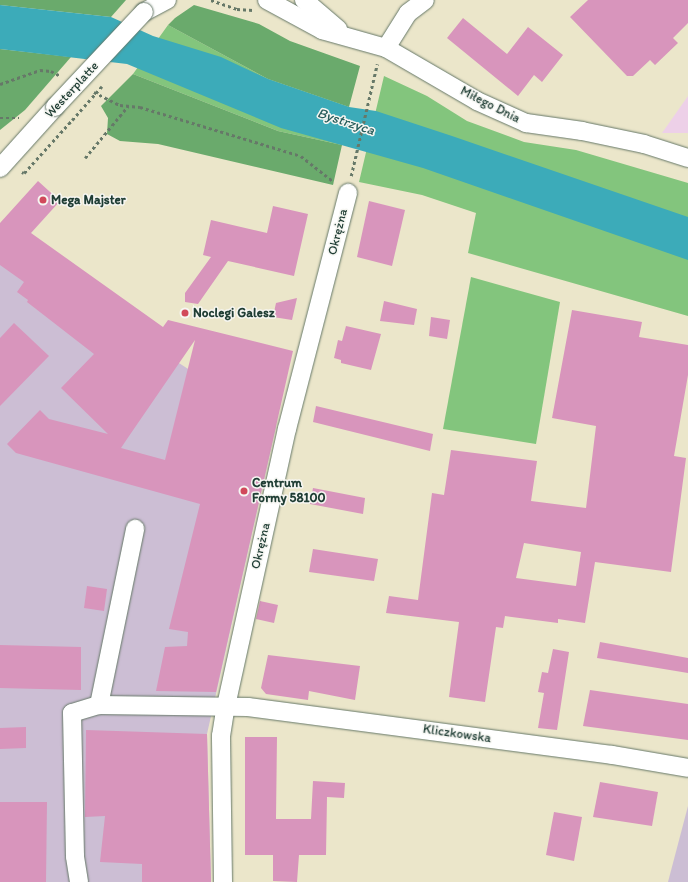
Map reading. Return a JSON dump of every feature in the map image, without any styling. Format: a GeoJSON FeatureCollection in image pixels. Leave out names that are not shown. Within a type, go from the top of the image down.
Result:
{"type":"FeatureCollection","features":[{"type":"Feature","properties":{"kind":"street","name":"Westerplatte"},"geometry":{"type":"LineString","coordinates":[[0,168],[147,4],[166,0]]}},
{"type":"Feature","properties":{"kind":"street","name":"Miłego Dnia"},"geometry":{"type":"LineString","coordinates":[[267,0],[308,24],[386,48],[477,101],[526,123],[636,142],[688,158]]}},
{"type":"Feature","properties":{"kind":"street","name":"Miłego Dnia"},"geometry":{"type":"LineString","coordinates":[[304,0],[330,24],[349,36]]}},
{"type":"Feature","properties":{"kind":"street"},"geometry":{"type":"LineString","coordinates":[[386,48],[408,13],[425,0]]}},
{"type":"Feature","properties":{"kind":"street","name":"Okrężna"},"geometry":{"type":"LineString","coordinates":[[223,882],[221,736],[226,706],[286,436],[348,193]]}},
{"type":"Feature","properties":{"kind":"street"},"geometry":{"type":"LineString","coordinates":[[99,706],[136,529]]}},
{"type":"Feature","properties":{"kind":"street","name":"Kliczkowska"},"geometry":{"type":"LineString","coordinates":[[79,882],[74,856],[72,713],[99,706],[226,706],[499,740],[688,768]]}},
{"type":"Feature","properties":{"kind":"path"},"geometry":{"type":"LineString","coordinates":[[355,157],[377,63]]}},
{"type":"Feature","properties":{"kind":"path"},"geometry":{"type":"LineString","coordinates":[[0,84],[40,70],[51,71],[65,78]]}},
{"type":"Feature","properties":{"kind":"path"},"geometry":{"type":"LineString","coordinates":[[92,91],[120,105],[128,106],[301,156],[348,193]]}},
{"type":"Feature","properties":{"kind":"path"},"geometry":{"type":"LineString","coordinates":[[85,158],[128,106]]}},
{"type":"Feature","properties":{"kind":"shaded area"},"geometry":{"type":"Polygon","coordinates":[[[688,96],[688,133],[662,133],[688,96]]]}},
{"type":"Feature","properties":{"kind":"shaded area"},"geometry":{"type":"Polygon","coordinates":[[[0,242],[91,306],[276,426],[207,734],[211,882],[0,882],[0,242]]]}},
{"type":"Feature","properties":{"kind":"shaded area"},"geometry":{"type":"Polygon","coordinates":[[[688,806],[688,882],[668,882],[688,806]]]}},
{"type":"Feature","properties":{"kind":"green space"},"geometry":{"type":"Polygon","coordinates":[[[0,0],[126,0],[111,17],[0,5],[0,0]]]}},
{"type":"Feature","properties":{"kind":"green space"},"geometry":{"type":"Polygon","coordinates":[[[194,5],[259,24],[290,41],[360,66],[349,107],[268,79],[168,25],[175,18],[194,5]]]}},
{"type":"Feature","properties":{"kind":"green space"},"geometry":{"type":"Polygon","coordinates":[[[168,25],[268,79],[349,107],[342,145],[278,131],[133,74],[168,25]]]}},
{"type":"Feature","properties":{"kind":"green space"},"geometry":{"type":"Polygon","coordinates":[[[0,49],[71,57],[25,110],[0,130],[0,49]]]}},
{"type":"Feature","properties":{"kind":"green space"},"geometry":{"type":"Polygon","coordinates":[[[133,74],[278,131],[342,145],[333,185],[158,144],[120,141],[107,134],[108,118],[101,106],[133,74]]]}},
{"type":"Feature","properties":{"kind":"green space"},"geometry":{"type":"Polygon","coordinates":[[[384,76],[427,96],[467,121],[524,142],[576,150],[688,183],[688,316],[468,253],[476,213],[422,195],[359,182],[384,76]]]}},
{"type":"Feature","properties":{"kind":"green space"},"geometry":{"type":"Polygon","coordinates":[[[471,277],[560,302],[536,444],[443,429],[471,277]]]}},
{"type":"Feature","properties":{"kind":"water","name":"Bystrzyca"},"geometry":{"type":"Polygon","coordinates":[[[0,5],[111,17],[153,36],[221,57],[268,79],[349,107],[376,111],[688,217],[688,260],[423,168],[281,128],[127,64],[0,49],[0,5]]]}},
{"type":"Feature","properties":{"kind":"building"},"geometry":{"type":"Polygon","coordinates":[[[588,0],[688,0],[688,23],[673,38],[678,43],[655,65],[650,60],[633,76],[627,76],[570,17],[588,0]]]}},
{"type":"Feature","properties":{"kind":"building"},"geometry":{"type":"Polygon","coordinates":[[[463,18],[507,54],[528,27],[563,55],[542,82],[534,75],[518,96],[447,38],[463,18]]]}},
{"type":"Feature","properties":{"kind":"building"},"geometry":{"type":"Polygon","coordinates":[[[38,181],[60,201],[31,233],[163,327],[168,320],[293,351],[216,692],[156,691],[165,647],[187,646],[188,632],[169,629],[200,504],[16,453],[7,444],[40,410],[49,419],[108,434],[61,388],[94,354],[27,302],[28,300],[17,292],[24,282],[0,265],[0,223],[38,181]],[[195,340],[121,448],[165,460],[195,340]]]}},
{"type":"Feature","properties":{"kind":"building"},"geometry":{"type":"Polygon","coordinates":[[[369,201],[405,210],[392,266],[357,257],[369,201]]]}},
{"type":"Feature","properties":{"kind":"building"},"geometry":{"type":"Polygon","coordinates":[[[273,206],[308,214],[294,276],[228,261],[198,304],[185,302],[185,293],[211,257],[203,255],[211,220],[267,233],[273,206]]]}},
{"type":"Feature","properties":{"kind":"building"},"geometry":{"type":"Polygon","coordinates":[[[297,298],[292,320],[273,317],[276,303],[297,298]]]}},
{"type":"Feature","properties":{"kind":"building"},"geometry":{"type":"Polygon","coordinates":[[[384,301],[417,309],[414,325],[380,321],[384,301]]]}},
{"type":"Feature","properties":{"kind":"building"},"geometry":{"type":"Polygon","coordinates":[[[572,310],[642,322],[639,337],[688,345],[688,375],[674,456],[686,458],[671,572],[595,562],[585,623],[558,619],[558,623],[505,616],[503,628],[496,627],[485,702],[449,697],[459,622],[386,613],[389,596],[418,600],[432,493],[444,495],[451,450],[537,461],[531,501],[586,508],[596,426],[552,418],[572,310]],[[524,543],[516,578],[576,586],[581,552],[524,543]]]}},
{"type":"Feature","properties":{"kind":"building"},"geometry":{"type":"Polygon","coordinates":[[[431,317],[450,320],[447,339],[429,336],[431,317]]]}},
{"type":"Feature","properties":{"kind":"building"},"geometry":{"type":"Polygon","coordinates":[[[14,323],[49,356],[0,406],[0,338],[14,323]]]}},
{"type":"Feature","properties":{"kind":"building"},"geometry":{"type":"Polygon","coordinates":[[[346,326],[381,334],[371,370],[341,363],[341,360],[334,358],[338,340],[342,341],[346,326]]]}},
{"type":"Feature","properties":{"kind":"building"},"geometry":{"type":"Polygon","coordinates":[[[316,406],[433,434],[430,451],[313,422],[316,406]]]}},
{"type":"Feature","properties":{"kind":"building"},"geometry":{"type":"Polygon","coordinates":[[[313,488],[365,498],[363,514],[310,504],[313,488]]]}},
{"type":"Feature","properties":{"kind":"building"},"geometry":{"type":"Polygon","coordinates":[[[313,549],[378,559],[374,581],[309,572],[313,549]]]}},
{"type":"Feature","properties":{"kind":"building"},"geometry":{"type":"Polygon","coordinates":[[[87,586],[107,589],[104,611],[84,608],[87,586]]]}},
{"type":"Feature","properties":{"kind":"building"},"geometry":{"type":"Polygon","coordinates":[[[260,601],[278,605],[274,623],[256,619],[260,601]]]}},
{"type":"Feature","properties":{"kind":"building"},"geometry":{"type":"Polygon","coordinates":[[[600,642],[688,658],[688,673],[597,658],[600,642]]]}},
{"type":"Feature","properties":{"kind":"building"},"geometry":{"type":"Polygon","coordinates":[[[0,645],[81,647],[81,690],[0,688],[0,645]]]}},
{"type":"Feature","properties":{"kind":"building"},"geometry":{"type":"Polygon","coordinates":[[[553,649],[569,652],[557,730],[538,728],[544,693],[538,692],[542,672],[548,673],[553,649]]]}},
{"type":"Feature","properties":{"kind":"building"},"geometry":{"type":"Polygon","coordinates":[[[268,655],[360,666],[355,700],[309,691],[308,700],[266,694],[261,688],[268,655]]]}},
{"type":"Feature","properties":{"kind":"building"},"geometry":{"type":"Polygon","coordinates":[[[590,690],[688,704],[688,740],[583,726],[590,690]]]}},
{"type":"Feature","properties":{"kind":"building"},"geometry":{"type":"Polygon","coordinates":[[[26,727],[26,748],[0,749],[0,728],[26,727]]]}},
{"type":"Feature","properties":{"kind":"building"},"geometry":{"type":"Polygon","coordinates":[[[86,730],[207,734],[211,882],[142,882],[142,864],[100,862],[105,816],[85,817],[86,730]]]}},
{"type":"Feature","properties":{"kind":"building"},"geometry":{"type":"Polygon","coordinates":[[[245,737],[277,737],[276,819],[311,819],[313,781],[345,783],[344,798],[327,797],[326,855],[299,855],[297,882],[273,881],[273,855],[245,855],[245,737]]]}},
{"type":"Feature","properties":{"kind":"building"},"geometry":{"type":"Polygon","coordinates":[[[600,782],[658,792],[652,826],[593,817],[600,782]]]}},
{"type":"Feature","properties":{"kind":"building"},"geometry":{"type":"Polygon","coordinates":[[[0,802],[47,802],[46,882],[0,882],[0,802]]]}},
{"type":"Feature","properties":{"kind":"building"},"geometry":{"type":"Polygon","coordinates":[[[554,812],[582,817],[574,861],[546,855],[554,812]]]}},
{"type":"Feature","properties":{"kind":"place","name":"Mega Majster"},"geometry":{"type":"Point","coordinates":[43,200]}},
{"type":"Feature","properties":{"kind":"place","name":"Noclegi Galesz"},"geometry":{"type":"Point","coordinates":[185,313]}},
{"type":"Feature","properties":{"kind":"place","name":"Centrum Formy 58100"},"geometry":{"type":"Point","coordinates":[244,491]}}]}
